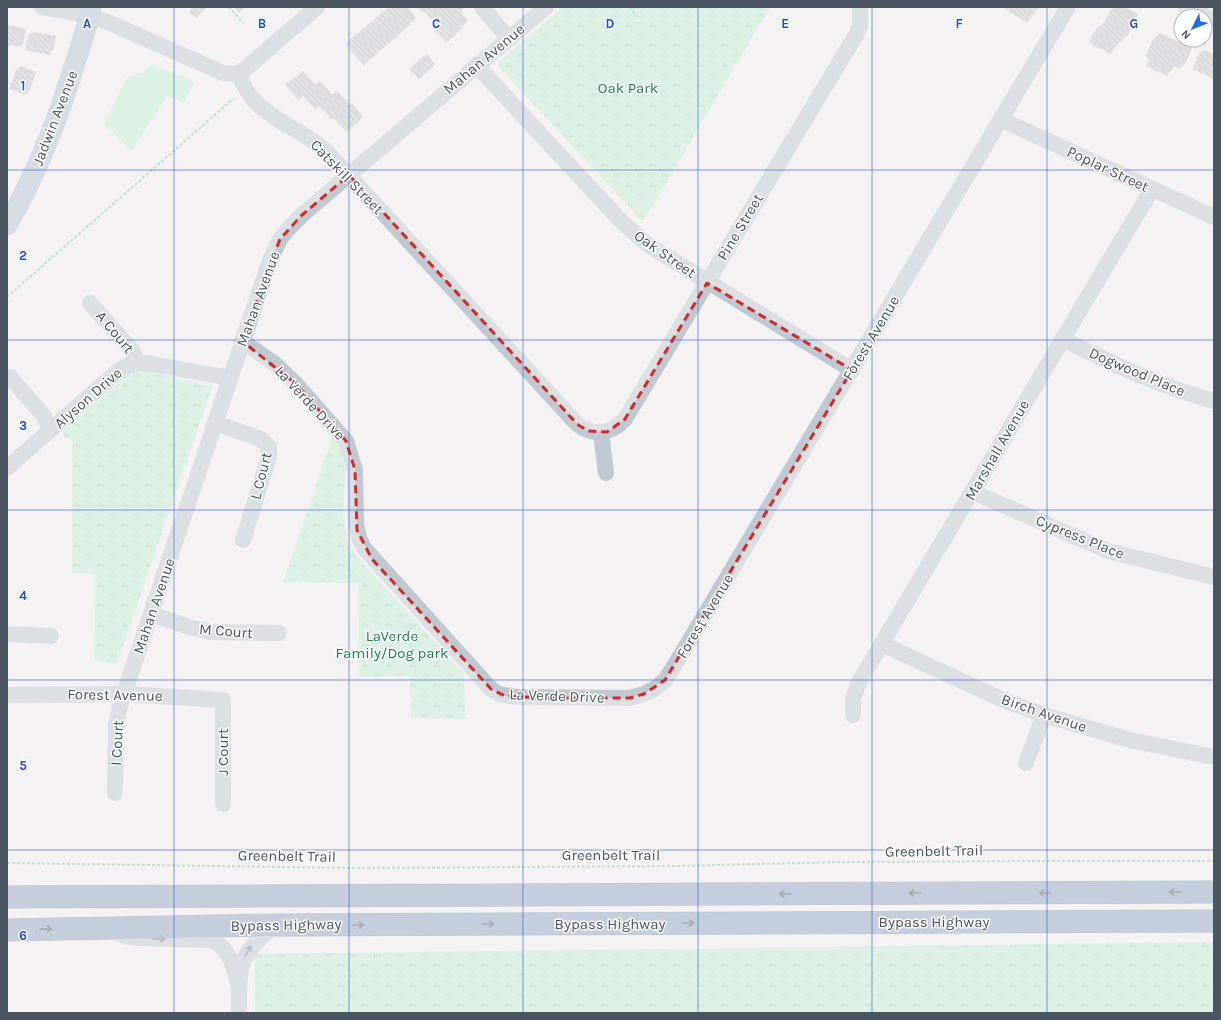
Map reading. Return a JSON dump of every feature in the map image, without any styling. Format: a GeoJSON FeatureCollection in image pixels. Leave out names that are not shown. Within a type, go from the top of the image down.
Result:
{"type":"FeatureCollection","features":[{"type":"Feature","properties":{"kind":"highway","name":"Bypass Highway"},"geometry":{"type":"LineString","coordinates":[[7,897],[1214,892]]}},
{"type":"Feature","properties":{"kind":"highway","name":"Bypass Highway"},"geometry":{"type":"LineString","coordinates":[[7,930],[276,925],[1214,921]]}},
{"type":"Feature","properties":{"kind":"main road","name":"Jadwin Avenue"},"geometry":{"type":"LineString","coordinates":[[7,225],[23,197],[49,138],[70,79],[90,12]]}},
{"type":"Feature","properties":{"kind":"street"},"geometry":{"type":"LineString","coordinates":[[42,7],[90,12],[119,27],[216,70],[231,74],[239,73],[253,63],[317,7]]}},
{"type":"Feature","properties":{"kind":"street"},"geometry":{"type":"LineString","coordinates":[[482,7],[508,38]]}},
{"type":"Feature","properties":{"kind":"street","name":"Mahan Avenue"},"geometry":{"type":"LineString","coordinates":[[124,694],[242,341],[270,260],[280,239],[298,219],[476,65],[546,7]]}},
{"type":"Feature","properties":{"kind":"street","name":"Pine Street"},"geometry":{"type":"LineString","coordinates":[[601,433],[612,429],[625,419],[856,35],[860,26],[860,7]]}},
{"type":"Feature","properties":{"kind":"street","name":"Forest Avenue"},"geometry":{"type":"LineString","coordinates":[[674,668],[1068,7]]}},
{"type":"Feature","properties":{"kind":"street"},"geometry":{"type":"LineString","coordinates":[[1186,7],[1214,20]]}},
{"type":"Feature","properties":{"kind":"street","name":"Oak Street"},"geometry":{"type":"LineString","coordinates":[[476,65],[634,234],[664,256],[707,283],[852,370]]}},
{"type":"Feature","properties":{"kind":"street","name":"Catskill Street"},"geometry":{"type":"LineString","coordinates":[[239,73],[247,93],[265,112],[320,145],[349,175],[577,424],[588,431],[601,433]]}},
{"type":"Feature","properties":{"kind":"street","name":"Poplar Street"},"geometry":{"type":"LineString","coordinates":[[1002,120],[1214,216]]}},
{"type":"Feature","properties":{"kind":"street","name":"Marshall Avenue"},"geometry":{"type":"LineString","coordinates":[[853,715],[853,699],[859,682],[1152,189]]}},
{"type":"Feature","properties":{"kind":"street","name":"A Court"},"geometry":{"type":"LineString","coordinates":[[90,302],[132,350],[137,362]]}},
{"type":"Feature","properties":{"kind":"street","name":"Dogwood Place"},"geometry":{"type":"LineString","coordinates":[[1062,339],[1111,363],[1162,385],[1214,401]]}},
{"type":"Feature","properties":{"kind":"street","name":"La Verde Drive"},"geometry":{"type":"LineString","coordinates":[[242,341],[282,370],[341,434],[353,459],[356,475],[356,524],[359,538],[364,548],[491,689],[499,694],[518,697],[630,698],[644,694],[656,688],[665,680],[674,668]]}},
{"type":"Feature","properties":{"kind":"street","name":"Alyson Drive"},"geometry":{"type":"LineString","coordinates":[[7,468],[124,366],[137,362],[230,378]]}},
{"type":"Feature","properties":{"kind":"street"},"geometry":{"type":"LineString","coordinates":[[10,377],[44,416],[50,430]]}},
{"type":"Feature","properties":{"kind":"street","name":"L Court"},"geometry":{"type":"LineString","coordinates":[[215,424],[261,439],[269,447],[269,457],[243,540]]}},
{"type":"Feature","properties":{"kind":"street"},"geometry":{"type":"LineString","coordinates":[[601,433],[606,474]]}},
{"type":"Feature","properties":{"kind":"street","name":"Cypress Place"},"geometry":{"type":"LineString","coordinates":[[973,492],[1108,551],[1214,577]]}},
{"type":"Feature","properties":{"kind":"street","name":"M Court"},"geometry":{"type":"LineString","coordinates":[[151,614],[189,627],[211,632],[279,633]]}},
{"type":"Feature","properties":{"kind":"street"},"geometry":{"type":"LineString","coordinates":[[7,634],[51,636]]}},
{"type":"Feature","properties":{"kind":"street","name":"Birch Avenue"},"geometry":{"type":"LineString","coordinates":[[882,644],[1001,699],[1044,715],[1130,740],[1214,757]]}},
{"type":"Feature","properties":{"kind":"street","name":"Forest Avenue"},"geometry":{"type":"LineString","coordinates":[[7,695],[124,694],[223,700]]}},
{"type":"Feature","properties":{"kind":"street","name":"I Court"},"geometry":{"type":"LineString","coordinates":[[115,793],[116,725],[124,694]]}},
{"type":"Feature","properties":{"kind":"street","name":"J Court"},"geometry":{"type":"LineString","coordinates":[[223,700],[223,804]]}},
{"type":"Feature","properties":{"kind":"street"},"geometry":{"type":"LineString","coordinates":[[1026,764],[1044,715]]}},
{"type":"Feature","properties":{"kind":"street"},"geometry":{"type":"LineString","coordinates":[[239,1013],[239,989],[242,964],[247,952],[258,939],[276,925]]}},
{"type":"Feature","properties":{"kind":"street"},"geometry":{"type":"LineString","coordinates":[[108,928],[123,935],[139,938],[212,940],[217,942],[232,962],[239,989]]}},
{"type":"Feature","properties":{"kind":"path"},"geometry":{"type":"LineString","coordinates":[[229,7],[242,23]]}},
{"type":"Feature","properties":{"kind":"path"},"geometry":{"type":"LineString","coordinates":[[630,7],[636,17]]}},
{"type":"Feature","properties":{"kind":"path"},"geometry":{"type":"LineString","coordinates":[[7,298],[235,97]]}},
{"type":"Feature","properties":{"kind":"path","name":"Greenbelt Trail"},"geometry":{"type":"LineString","coordinates":[[7,863],[362,868],[676,866],[844,862],[1214,861]]}},
{"type":"Feature","properties":{"kind":"highlighted area"},"geometry":{"type":"Polygon","coordinates":[[[349,175],[577,424],[588,431],[607,432],[625,419],[707,283],[852,370],[665,680],[644,694],[630,698],[541,698],[505,696],[491,689],[372,559],[357,530],[355,470],[346,441],[296,384],[242,341],[280,239],[302,215],[349,175]]]}},
{"type":"Feature","properties":{"kind":"green space","name":"Oak Park"},"geometry":{"type":"Polygon","coordinates":[[[563,7],[770,7],[643,222],[498,65],[503,58],[563,7]]]}},
{"type":"Feature","properties":{"kind":"green space"},"geometry":{"type":"Polygon","coordinates":[[[153,64],[195,82],[184,103],[168,96],[131,151],[104,123],[126,78],[143,72],[153,64]]]}},
{"type":"Feature","properties":{"kind":"green space"},"geometry":{"type":"Polygon","coordinates":[[[135,368],[212,387],[117,664],[94,660],[95,574],[72,573],[72,439],[64,437],[63,431],[135,368]]]}},
{"type":"Feature","properties":{"kind":"green space","name":"LaVerde Family/Dog park"},"geometry":{"type":"Polygon","coordinates":[[[333,435],[341,451],[346,471],[343,516],[349,545],[357,557],[464,674],[466,719],[411,718],[410,676],[359,677],[358,583],[283,582],[333,435]]]}},
{"type":"Feature","properties":{"kind":"green space"},"geometry":{"type":"Polygon","coordinates":[[[1214,942],[1214,1013],[255,1013],[255,954],[1214,942]]]}},
{"type":"Feature","properties":{"kind":"building"},"geometry":{"type":"Polygon","coordinates":[[[188,7],[203,7],[197,18],[189,13],[191,9],[188,7]]]}},
{"type":"Feature","properties":{"kind":"building"},"geometry":{"type":"Polygon","coordinates":[[[234,7],[245,7],[239,13],[234,7]]]}},
{"type":"Feature","properties":{"kind":"building"},"geometry":{"type":"Polygon","coordinates":[[[389,7],[396,7],[411,24],[364,65],[345,44],[389,7]]]}},
{"type":"Feature","properties":{"kind":"building"},"geometry":{"type":"Polygon","coordinates":[[[416,7],[448,7],[453,13],[459,8],[462,12],[455,18],[463,28],[446,43],[435,30],[438,27],[424,11],[422,13],[416,7]]]}},
{"type":"Feature","properties":{"kind":"building"},"geometry":{"type":"Polygon","coordinates":[[[1002,7],[1035,7],[1037,8],[1027,23],[1002,7]]]}},
{"type":"Feature","properties":{"kind":"building"},"geometry":{"type":"Polygon","coordinates":[[[1111,9],[1133,20],[1122,42],[1118,40],[1111,54],[1089,43],[1097,27],[1101,29],[1111,9]]]}},
{"type":"Feature","properties":{"kind":"building"},"geometry":{"type":"Polygon","coordinates":[[[7,29],[23,33],[20,47],[7,45],[7,29]]]}},
{"type":"Feature","properties":{"kind":"building"},"geometry":{"type":"Polygon","coordinates":[[[28,35],[53,40],[50,55],[25,50],[28,35]]]}},
{"type":"Feature","properties":{"kind":"building"},"geometry":{"type":"Polygon","coordinates":[[[1153,39],[1187,54],[1180,69],[1172,65],[1167,76],[1146,66],[1150,59],[1145,57],[1153,39]]]}},
{"type":"Feature","properties":{"kind":"building"},"geometry":{"type":"Polygon","coordinates":[[[1199,53],[1214,60],[1214,79],[1192,69],[1199,53]]]}},
{"type":"Feature","properties":{"kind":"building"},"geometry":{"type":"Polygon","coordinates":[[[425,55],[434,66],[419,79],[409,69],[425,55]]]}},
{"type":"Feature","properties":{"kind":"building"},"geometry":{"type":"Polygon","coordinates":[[[16,70],[33,75],[27,95],[9,89],[16,70]]]}},
{"type":"Feature","properties":{"kind":"building"},"geometry":{"type":"Polygon","coordinates":[[[299,74],[311,88],[316,84],[329,98],[333,94],[345,108],[347,106],[360,121],[347,132],[334,118],[332,120],[319,106],[315,110],[303,96],[298,100],[285,85],[299,74]]]}}]}
